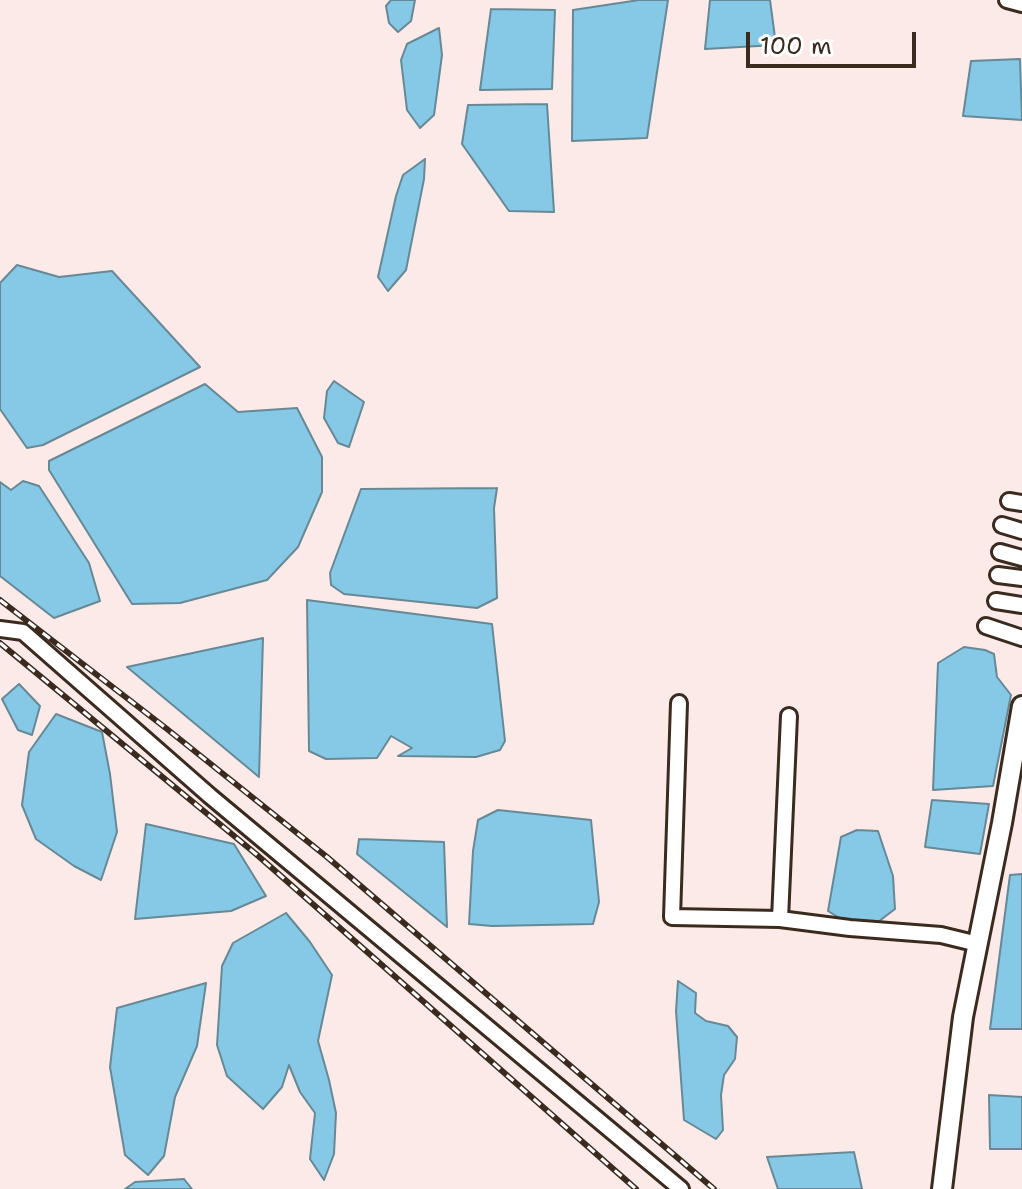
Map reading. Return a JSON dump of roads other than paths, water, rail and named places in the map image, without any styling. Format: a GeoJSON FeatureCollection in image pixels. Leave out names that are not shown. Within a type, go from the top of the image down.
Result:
{"type":"FeatureCollection","features":[{"type":"Feature","properties":{"kind":"main road"},"geometry":{"type":"LineString","coordinates":[[942,1189],[963,1017],[1022,706]]}},
{"type":"Feature","properties":{"kind":"street"},"geometry":{"type":"LineString","coordinates":[[1007,0],[1022,4]]}},
{"type":"Feature","properties":{"kind":"street"},"geometry":{"type":"LineString","coordinates":[[1002,525],[1022,531]]}},
{"type":"Feature","properties":{"kind":"street"},"geometry":{"type":"LineString","coordinates":[[1000,552],[1022,558]]}},
{"type":"Feature","properties":{"kind":"street"},"geometry":{"type":"LineString","coordinates":[[998,575],[1022,578]]}},
{"type":"Feature","properties":{"kind":"street"},"geometry":{"type":"LineString","coordinates":[[996,601],[1022,605]]}},
{"type":"Feature","properties":{"kind":"street"},"geometry":{"type":"LineString","coordinates":[[986,626],[1022,638]]}},
{"type":"Feature","properties":{"kind":"street"},"geometry":{"type":"LineString","coordinates":[[0,629],[23,632],[222,806],[681,1189]]}},
{"type":"Feature","properties":{"kind":"street"},"geometry":{"type":"LineString","coordinates":[[679,703],[672,917],[780,919],[941,935],[978,944]]}},
{"type":"Feature","properties":{"kind":"street"},"geometry":{"type":"LineString","coordinates":[[780,919],[789,716]]}},
{"type":"Feature","properties":{"kind":"water"},"geometry":{"type":"Polygon","coordinates":[[[391,0],[415,0],[411,21],[398,32],[389,23],[386,6],[391,0]]]}},
{"type":"Feature","properties":{"kind":"water"},"geometry":{"type":"Polygon","coordinates":[[[639,0],[668,0],[647,138],[572,141],[573,10],[639,0]]]}},
{"type":"Feature","properties":{"kind":"water"},"geometry":{"type":"Polygon","coordinates":[[[710,0],[770,0],[776,45],[705,49],[710,0]]]}},
{"type":"Feature","properties":{"kind":"water"},"geometry":{"type":"Polygon","coordinates":[[[491,9],[555,10],[552,89],[480,90],[491,9]]]}},
{"type":"Feature","properties":{"kind":"water"},"geometry":{"type":"Polygon","coordinates":[[[439,28],[442,55],[434,115],[420,128],[407,110],[401,60],[407,44],[439,28]]]}},
{"type":"Feature","properties":{"kind":"water"},"geometry":{"type":"Polygon","coordinates":[[[1020,59],[1022,120],[963,116],[971,61],[1020,59]]]}},
{"type":"Feature","properties":{"kind":"water"},"geometry":{"type":"Polygon","coordinates":[[[547,104],[554,212],[509,211],[462,144],[468,105],[547,104]]]}},
{"type":"Feature","properties":{"kind":"water"},"geometry":{"type":"Polygon","coordinates":[[[425,159],[406,270],[388,291],[378,277],[396,196],[403,175],[425,159]]]}},
{"type":"Feature","properties":{"kind":"water"},"geometry":{"type":"Polygon","coordinates":[[[17,265],[59,277],[112,271],[200,367],[43,445],[27,448],[0,409],[0,283],[17,265]]]}},
{"type":"Feature","properties":{"kind":"water"},"geometry":{"type":"Polygon","coordinates":[[[334,381],[364,402],[349,447],[338,443],[324,418],[327,391],[334,381]]]}},
{"type":"Feature","properties":{"kind":"water"},"geometry":{"type":"Polygon","coordinates":[[[205,384],[238,412],[297,408],[322,457],[322,492],[298,547],[267,580],[180,603],[132,604],[49,470],[49,461],[205,384]]]}},
{"type":"Feature","properties":{"kind":"water"},"geometry":{"type":"Polygon","coordinates":[[[23,481],[39,486],[89,563],[100,601],[54,618],[0,576],[0,482],[11,490],[23,481]]]}},
{"type":"Feature","properties":{"kind":"water"},"geometry":{"type":"Polygon","coordinates":[[[497,488],[494,508],[497,598],[477,608],[344,594],[331,585],[330,573],[361,489],[497,488]]]}},
{"type":"Feature","properties":{"kind":"water"},"geometry":{"type":"Polygon","coordinates":[[[307,600],[492,624],[505,741],[500,750],[476,757],[398,756],[412,748],[391,736],[377,758],[326,759],[309,751],[307,600]]]}},
{"type":"Feature","properties":{"kind":"water"},"geometry":{"type":"Polygon","coordinates":[[[263,638],[259,777],[127,667],[263,638]]]}},
{"type":"Feature","properties":{"kind":"water"},"geometry":{"type":"Polygon","coordinates":[[[964,647],[994,654],[997,677],[1011,695],[993,786],[933,790],[938,663],[964,647]]]}},
{"type":"Feature","properties":{"kind":"water"},"geometry":{"type":"Polygon","coordinates":[[[19,684],[40,706],[32,735],[18,730],[2,699],[19,684]]]}},
{"type":"Feature","properties":{"kind":"water"},"geometry":{"type":"Polygon","coordinates":[[[56,714],[102,732],[117,832],[101,880],[74,866],[36,839],[22,805],[29,752],[56,714]]]}},
{"type":"Feature","properties":{"kind":"water"},"geometry":{"type":"Polygon","coordinates":[[[932,800],[989,804],[980,854],[925,847],[932,800]]]}},
{"type":"Feature","properties":{"kind":"water"},"geometry":{"type":"Polygon","coordinates":[[[498,810],[591,820],[599,902],[593,924],[469,924],[478,820],[498,810]]]}},
{"type":"Feature","properties":{"kind":"water"},"geometry":{"type":"Polygon","coordinates":[[[146,824],[234,844],[266,896],[231,911],[135,919],[146,824]]]}},
{"type":"Feature","properties":{"kind":"water"},"geometry":{"type":"Polygon","coordinates":[[[857,830],[878,831],[893,876],[895,909],[878,922],[846,922],[828,911],[841,837],[857,830]]]}},
{"type":"Feature","properties":{"kind":"water"},"geometry":{"type":"Polygon","coordinates":[[[359,839],[444,842],[447,927],[357,854],[359,839]]]}},
{"type":"Feature","properties":{"kind":"water"},"geometry":{"type":"Polygon","coordinates":[[[1022,874],[1022,1029],[990,1029],[1010,875],[1022,874]]]}},
{"type":"Feature","properties":{"kind":"water"},"geometry":{"type":"Polygon","coordinates":[[[286,913],[332,975],[318,1041],[336,1113],[334,1154],[324,1180],[310,1159],[315,1113],[300,1092],[289,1065],[282,1087],[263,1109],[227,1076],[217,1045],[222,966],[233,943],[286,913]]]}},
{"type":"Feature","properties":{"kind":"water"},"geometry":{"type":"Polygon","coordinates":[[[678,981],[696,993],[695,1013],[706,1021],[728,1026],[737,1037],[735,1059],[724,1075],[721,1095],[723,1130],[716,1139],[684,1120],[676,1011],[678,981]]]}},
{"type":"Feature","properties":{"kind":"water"},"geometry":{"type":"Polygon","coordinates":[[[206,983],[197,1046],[175,1097],[164,1156],[148,1175],[125,1155],[110,1067],[117,1008],[206,983]]]}},
{"type":"Feature","properties":{"kind":"water"},"geometry":{"type":"Polygon","coordinates":[[[989,1095],[1022,1097],[1022,1149],[990,1149],[989,1095]]]}},
{"type":"Feature","properties":{"kind":"water"},"geometry":{"type":"Polygon","coordinates":[[[854,1152],[862,1189],[778,1189],[767,1157],[854,1152]]]}},
{"type":"Feature","properties":{"kind":"water"},"geometry":{"type":"Polygon","coordinates":[[[184,1179],[192,1189],[125,1189],[135,1182],[184,1179]]]}},
{"type":"Feature","properties":{"kind":"railway"},"geometry":{"type":"LineString","coordinates":[[0,600],[327,857],[714,1189]]}},
{"type":"Feature","properties":{"kind":"railway"},"geometry":{"type":"LineString","coordinates":[[0,643],[256,854],[636,1189]]}}]}
